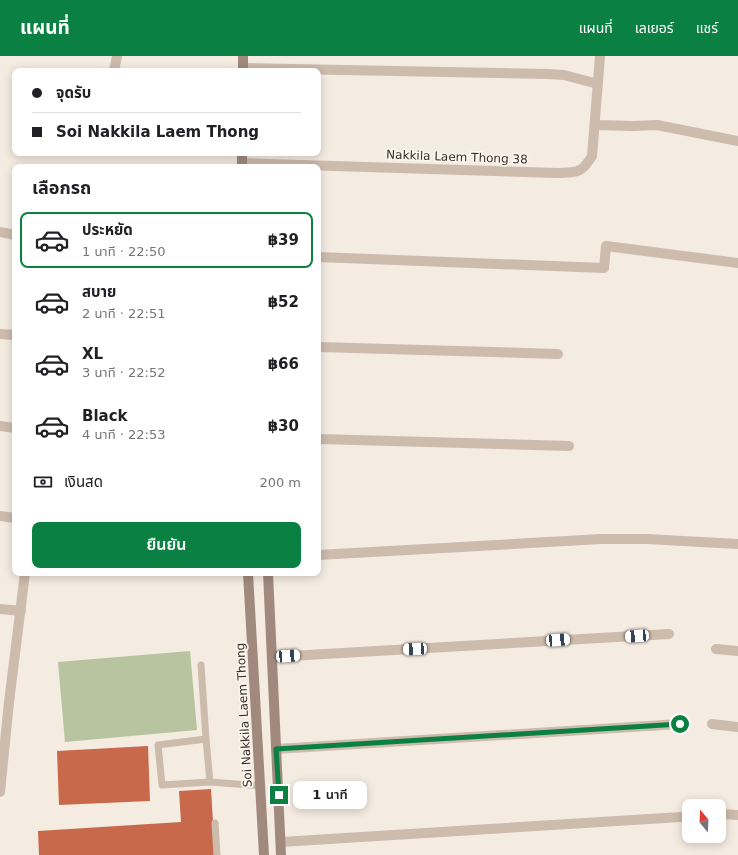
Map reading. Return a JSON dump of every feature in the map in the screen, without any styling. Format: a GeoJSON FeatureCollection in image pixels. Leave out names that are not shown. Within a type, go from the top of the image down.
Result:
{"type":"FeatureCollection","features":[{"type":"Feature","properties":{"kind":"street"},"geometry":{"type":"LineString","coordinates":[[115,68],[117,56]]}},
{"type":"Feature","properties":{"kind":"street"},"geometry":{"type":"LineString","coordinates":[[243,56],[243,68]]}},
{"type":"Feature","properties":{"kind":"street","name":"Nakkila Laem Thong 38"},"geometry":{"type":"LineString","coordinates":[[321,164],[557,173],[574,172],[584,168],[592,156],[600,56]]}},
{"type":"Feature","properties":{"kind":"street"},"geometry":{"type":"LineString","coordinates":[[321,70],[548,74],[564,75],[598,84]]}},
{"type":"Feature","properties":{"kind":"street"},"geometry":{"type":"LineString","coordinates":[[595,125],[658,125],[738,141]]}},
{"type":"Feature","properties":{"kind":"street","name":"Nakkila Laem Thong 38"},"geometry":{"type":"LineString","coordinates":[[242,161],[321,164]]}},
{"type":"Feature","properties":{"kind":"street"},"geometry":{"type":"LineString","coordinates":[[0,232],[12,234]]}},
{"type":"Feature","properties":{"kind":"street"},"geometry":{"type":"LineString","coordinates":[[321,257],[604,268],[606,246],[738,262]]}},
{"type":"Feature","properties":{"kind":"street"},"geometry":{"type":"LineString","coordinates":[[0,334],[12,336]]}},
{"type":"Feature","properties":{"kind":"street"},"geometry":{"type":"LineString","coordinates":[[321,347],[558,354]]}},
{"type":"Feature","properties":{"kind":"street"},"geometry":{"type":"LineString","coordinates":[[0,426],[12,428]]}},
{"type":"Feature","properties":{"kind":"street"},"geometry":{"type":"LineString","coordinates":[[321,438],[568,446]]}},
{"type":"Feature","properties":{"kind":"street"},"geometry":{"type":"LineString","coordinates":[[0,516],[12,518]]}},
{"type":"Feature","properties":{"kind":"street"},"geometry":{"type":"LineString","coordinates":[[321,555],[601,539],[647,539],[738,544]]}},
{"type":"Feature","properties":{"kind":"street"},"geometry":{"type":"LineString","coordinates":[[0,792],[4,702],[21,611],[24,576]]}},
{"type":"Feature","properties":{"kind":"street","name":"Soi Nakkila Laem Thong"},"geometry":{"type":"LineString","coordinates":[[248,576],[264,855]]}},
{"type":"Feature","properties":{"kind":"street"},"geometry":{"type":"LineString","coordinates":[[268,576],[281,855]]}},
{"type":"Feature","properties":{"kind":"street"},"geometry":{"type":"LineString","coordinates":[[0,609],[21,611]]}},
{"type":"Feature","properties":{"kind":"street"},"geometry":{"type":"LineString","coordinates":[[272,657],[669,634]]}},
{"type":"Feature","properties":{"kind":"street"},"geometry":{"type":"LineString","coordinates":[[716,649],[738,651]]}},
{"type":"Feature","properties":{"kind":"street"},"geometry":{"type":"LineString","coordinates":[[276,749],[680,724]]}},
{"type":"Feature","properties":{"kind":"street"},"geometry":{"type":"LineString","coordinates":[[712,724],[738,727]]}},
{"type":"Feature","properties":{"kind":"street"},"geometry":{"type":"LineString","coordinates":[[726,814],[738,815]]}},
{"type":"Feature","properties":{"kind":"street"},"geometry":{"type":"LineString","coordinates":[[281,842],[681,817]]}},
{"type":"Feature","properties":{"kind":"lane"},"geometry":{"type":"LineString","coordinates":[[201,665],[210,782]]}},
{"type":"Feature","properties":{"kind":"lane"},"geometry":{"type":"LineString","coordinates":[[206,739],[158,745],[162,785],[210,782],[261,786]]}},
{"type":"Feature","properties":{"kind":"lane"},"geometry":{"type":"LineString","coordinates":[[215,823],[217,855]]}},
{"type":"Feature","properties":{"kind":"green space"},"geometry":{"type":"Polygon","coordinates":[[[190,651],[197,730],[65,742],[58,662],[190,651]]]}},
{"type":"Feature","properties":{"kind":"building"},"geometry":{"type":"Polygon","coordinates":[[[148,746],[150,801],[59,805],[57,751],[148,746]]]}},
{"type":"Feature","properties":{"kind":"building"},"geometry":{"type":"Polygon","coordinates":[[[211,789],[215,855],[39,855],[38,831],[181,822],[179,791],[211,789]]]}},
{"type":"Feature","properties":{"kind":"route"},"geometry":{"type":"LineString","coordinates":[[279,795],[276,749],[680,724]]}}]}
